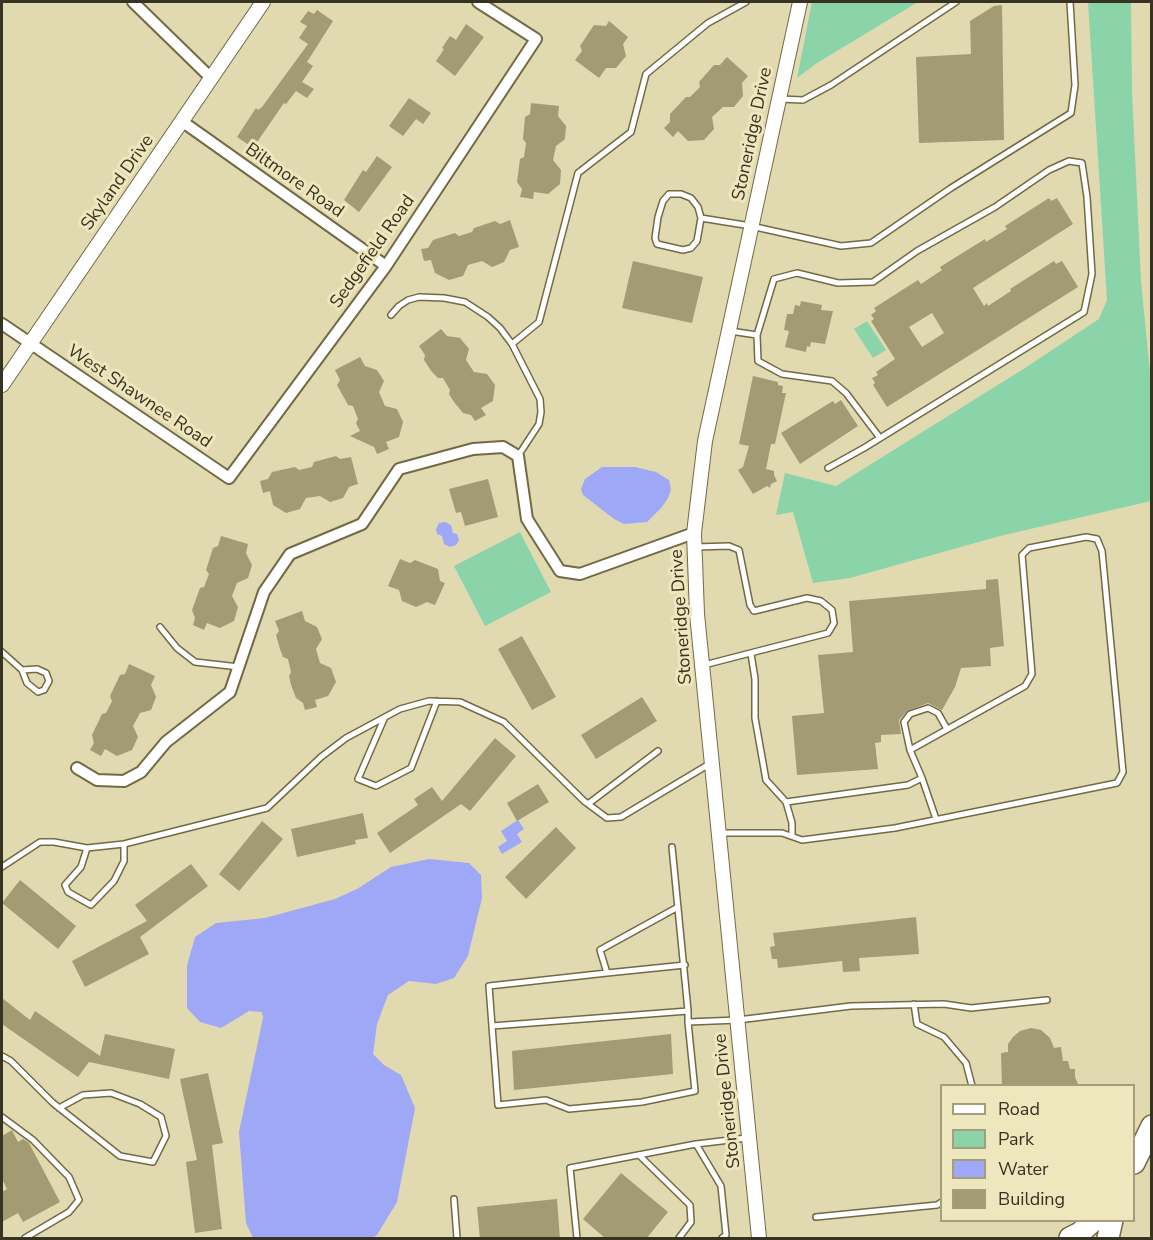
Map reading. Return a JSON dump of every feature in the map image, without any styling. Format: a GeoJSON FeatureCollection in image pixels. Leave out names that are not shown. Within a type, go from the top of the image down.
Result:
{"type":"FeatureCollection","features":[{"type":"Feature","properties":{"kind":"highway"},"geometry":{"type":"LineString","coordinates":[[1135,1161],[1152,1126]]}},
{"type":"Feature","properties":{"kind":"highway"},"geometry":{"type":"LineString","coordinates":[[1070,1239],[1093,1222]]}},
{"type":"Feature","properties":{"kind":"highway"},"geometry":{"type":"LineString","coordinates":[[1108,1239],[1112,1222]]}},
{"type":"Feature","properties":{"kind":"street"},"geometry":{"type":"LineString","coordinates":[[133,2],[210,77]]}},
{"type":"Feature","properties":{"kind":"street","name":"Skyland Drive"},"geometry":{"type":"LineString","coordinates":[[2,385],[263,2]]}},
{"type":"Feature","properties":{"kind":"street","name":"Sedgefield Road"},"geometry":{"type":"LineString","coordinates":[[229,478],[386,266],[536,39],[478,2]]}},
{"type":"Feature","properties":{"kind":"street","name":"Stoneridge Drive"},"geometry":{"type":"LineString","coordinates":[[759,1239],[697,614],[694,540],[705,441],[800,2]]}},
{"type":"Feature","properties":{"kind":"street","name":"Biltmore Road"},"geometry":{"type":"LineString","coordinates":[[183,122],[386,266]]}},
{"type":"Feature","properties":{"kind":"street","name":"West Shawnee Road"},"geometry":{"type":"LineString","coordinates":[[2,324],[229,478]]}},
{"type":"Feature","properties":{"kind":"street"},"geometry":{"type":"LineString","coordinates":[[77,768],[97,780],[124,781],[141,772],[166,742],[230,692],[264,592],[290,554],[362,524],[399,469],[473,449],[503,447],[518,456],[527,519],[560,570],[580,574],[694,540]]}},
{"type":"Feature","properties":{"kind":"lane"},"geometry":{"type":"LineString","coordinates":[[512,344],[539,322],[578,173],[631,132],[646,74],[708,22],[746,2]]}},
{"type":"Feature","properties":{"kind":"lane"},"geometry":{"type":"LineString","coordinates":[[779,99],[803,100],[822,90],[956,2]]}},
{"type":"Feature","properties":{"kind":"lane"},"geometry":{"type":"LineString","coordinates":[[701,218],[752,226],[841,246],[871,243],[951,188],[1071,113],[1075,85],[1070,2]]}},
{"type":"Feature","properties":{"kind":"lane"},"geometry":{"type":"LineString","coordinates":[[828,468],[880,438],[1084,312],[1092,274],[1088,197],[1082,163],[1069,161],[1049,170],[995,207],[917,251],[873,282],[838,283],[797,273],[774,279],[757,335],[758,362],[782,374],[832,381],[846,393],[880,438]]}},
{"type":"Feature","properties":{"kind":"lane"},"geometry":{"type":"LineString","coordinates":[[669,194],[681,194],[691,198],[698,207],[701,218],[697,241],[691,248],[683,250],[657,244],[655,238],[658,217],[663,201],[669,194]]}},
{"type":"Feature","properties":{"kind":"lane"},"geometry":{"type":"LineString","coordinates":[[391,315],[408,300],[419,297],[444,298],[465,302],[494,323],[512,344],[535,385],[540,399],[541,412],[538,424],[518,456]]}},
{"type":"Feature","properties":{"kind":"lane"},"geometry":{"type":"LineString","coordinates":[[729,331],[757,335]]}},
{"type":"Feature","properties":{"kind":"lane"},"geometry":{"type":"LineString","coordinates":[[719,833],[782,833],[802,840],[895,828],[1117,783],[1123,772],[1102,551],[1097,539],[1086,537],[1029,548],[1022,555],[1032,674],[1026,686],[910,750]]}},
{"type":"Feature","properties":{"kind":"lane"},"geometry":{"type":"LineString","coordinates":[[694,540],[739,550],[750,605],[754,611],[807,598],[821,601],[832,610],[834,623],[828,633],[703,666]]}},
{"type":"Feature","properties":{"kind":"lane"},"geometry":{"type":"LineString","coordinates":[[160,627],[177,648],[195,662],[238,667]]}},
{"type":"Feature","properties":{"kind":"lane"},"geometry":{"type":"LineString","coordinates":[[2,652],[22,670],[27,683],[38,692],[44,690],[50,681],[46,673],[38,669],[22,670]]}},
{"type":"Feature","properties":{"kind":"lane"},"geometry":{"type":"LineString","coordinates":[[751,654],[755,679],[755,718],[766,780],[786,802],[792,824],[792,836]]}},
{"type":"Feature","properties":{"kind":"lane"},"geometry":{"type":"LineString","coordinates":[[2,867],[40,842],[54,842],[87,849],[124,844],[267,808],[321,757],[346,738],[400,709],[429,701],[460,702],[504,722],[588,804],[607,818],[621,817],[712,762]]}},
{"type":"Feature","properties":{"kind":"lane"},"geometry":{"type":"LineString","coordinates":[[384,719],[358,779],[376,786],[411,768],[436,701]]}},
{"type":"Feature","properties":{"kind":"lane"},"geometry":{"type":"LineString","coordinates":[[936,819],[910,750],[904,722],[910,714],[928,708],[938,713],[947,729]]}},
{"type":"Feature","properties":{"kind":"lane"},"geometry":{"type":"LineString","coordinates":[[588,804],[658,751]]}},
{"type":"Feature","properties":{"kind":"lane"},"geometry":{"type":"LineString","coordinates":[[786,802],[908,785],[922,778]]}},
{"type":"Feature","properties":{"kind":"lane"},"geometry":{"type":"LineString","coordinates":[[87,849],[81,867],[65,885],[68,892],[91,905],[114,881],[124,861],[124,844]]}},
{"type":"Feature","properties":{"kind":"lane"},"geometry":{"type":"LineString","coordinates":[[672,847],[684,965],[695,1091],[642,1102],[569,1109],[546,1100],[498,1105],[489,987],[684,965]]}},
{"type":"Feature","properties":{"kind":"lane"},"geometry":{"type":"LineString","coordinates":[[607,973],[600,950],[678,907]]}},
{"type":"Feature","properties":{"kind":"lane"},"geometry":{"type":"LineString","coordinates":[[688,1022],[738,1020],[851,1006],[944,1004],[971,1008],[1047,1000]]}},
{"type":"Feature","properties":{"kind":"lane"},"geometry":{"type":"LineString","coordinates":[[914,1004],[917,1024],[944,1037],[966,1063],[971,1084]]}},
{"type":"Feature","properties":{"kind":"lane"},"geometry":{"type":"LineString","coordinates":[[492,1026],[688,1011]]}},
{"type":"Feature","properties":{"kind":"lane"},"geometry":{"type":"LineString","coordinates":[[2,1056],[11,1061],[59,1108],[120,1156],[153,1162],[166,1136],[161,1118],[140,1104],[111,1094],[83,1095],[59,1108]]}},
{"type":"Feature","properties":{"kind":"lane"},"geometry":{"type":"LineString","coordinates":[[2,1117],[33,1140],[69,1177],[79,1200],[69,1212],[25,1239]]}},
{"type":"Feature","properties":{"kind":"lane"},"geometry":{"type":"LineString","coordinates":[[577,1239],[570,1168],[696,1144],[750,1138]]}},
{"type":"Feature","properties":{"kind":"lane"},"geometry":{"type":"LineString","coordinates":[[696,1144],[721,1186],[726,1235],[722,1239]]}},
{"type":"Feature","properties":{"kind":"lane"},"geometry":{"type":"LineString","coordinates":[[639,1155],[690,1205],[692,1222],[680,1239]]}},
{"type":"Feature","properties":{"kind":"lane"},"geometry":{"type":"LineString","coordinates":[[454,1199],[457,1239]]}},
{"type":"Feature","properties":{"kind":"lane"},"geometry":{"type":"LineString","coordinates":[[816,1217],[940,1203]]}},
{"type":"Feature","properties":{"kind":"green space"},"geometry":{"type":"Polygon","coordinates":[[[812,2],[918,2],[817,63],[797,78],[812,2]]]}},
{"type":"Feature","properties":{"kind":"green space"},"geometry":{"type":"Polygon","coordinates":[[[1088,2],[1131,2],[1132,92],[1141,281],[1152,393],[1151,501],[1000,536],[850,578],[813,583],[793,512],[776,515],[785,473],[836,486],[1099,319],[1107,300],[1088,2]]]}},
{"type":"Feature","properties":{"kind":"green space"},"geometry":{"type":"Polygon","coordinates":[[[867,321],[886,350],[873,358],[854,329],[867,321]]]}},
{"type":"Feature","properties":{"kind":"green space"},"geometry":{"type":"Polygon","coordinates":[[[520,532],[551,592],[485,626],[454,566],[520,532]]]}},
{"type":"Feature","properties":{"kind":"water"},"geometry":{"type":"Polygon","coordinates":[[[602,467],[635,467],[656,472],[669,480],[671,490],[668,498],[647,522],[624,524],[583,495],[581,489],[585,479],[602,467]]]}},
{"type":"Feature","properties":{"kind":"water"},"geometry":{"type":"Polygon","coordinates":[[[445,522],[451,525],[453,533],[457,534],[459,540],[456,545],[450,547],[444,544],[442,536],[437,534],[436,529],[439,523],[445,522]]]}},
{"type":"Feature","properties":{"kind":"water"},"geometry":{"type":"Polygon","coordinates":[[[518,820],[524,829],[517,834],[522,842],[502,854],[498,847],[507,841],[501,831],[518,820]]]}},
{"type":"Feature","properties":{"kind":"water"},"geometry":{"type":"Polygon","coordinates":[[[429,859],[469,863],[481,875],[482,898],[468,956],[454,978],[436,984],[409,981],[388,995],[377,1024],[373,1054],[384,1065],[401,1075],[415,1108],[397,1202],[377,1235],[372,1238],[253,1238],[246,1223],[239,1132],[263,1018],[262,1012],[249,1011],[221,1028],[200,1022],[187,1008],[187,966],[195,937],[216,923],[265,918],[335,899],[357,889],[391,867],[429,859]]]}},
{"type":"Feature","properties":{"kind":"building"},"geometry":{"type":"Polygon","coordinates":[[[1002,5],[1004,140],[919,143],[916,57],[971,54],[970,21],[994,6],[1002,5]]]}},
{"type":"Feature","properties":{"kind":"building"},"geometry":{"type":"Polygon","coordinates":[[[317,10],[333,21],[307,62],[313,66],[302,82],[314,89],[307,98],[296,91],[286,104],[284,103],[253,148],[237,137],[256,108],[258,110],[262,107],[308,44],[299,38],[307,26],[300,22],[308,11],[314,14],[317,10]]]}},
{"type":"Feature","properties":{"kind":"building"},"geometry":{"type":"Polygon","coordinates":[[[609,21],[628,37],[623,44],[626,56],[616,68],[606,68],[599,78],[575,60],[582,51],[580,46],[594,25],[606,26],[609,21]]]}},
{"type":"Feature","properties":{"kind":"building"},"geometry":{"type":"Polygon","coordinates":[[[466,24],[484,37],[455,76],[436,61],[450,36],[456,40],[466,24]]]}},
{"type":"Feature","properties":{"kind":"building"},"geometry":{"type":"Polygon","coordinates":[[[727,57],[748,76],[742,83],[743,96],[734,107],[723,107],[712,117],[714,129],[704,140],[688,141],[678,131],[673,137],[664,128],[670,122],[670,114],[686,97],[690,97],[700,87],[699,82],[714,65],[720,65],[727,57]]]}},
{"type":"Feature","properties":{"kind":"building"},"geometry":{"type":"Polygon","coordinates":[[[409,98],[431,113],[423,124],[416,119],[403,136],[389,126],[409,98]]]}},
{"type":"Feature","properties":{"kind":"building"},"geometry":{"type":"Polygon","coordinates":[[[531,103],[559,106],[558,116],[566,126],[565,139],[556,146],[553,160],[561,170],[560,184],[548,194],[534,192],[533,199],[520,197],[522,189],[517,182],[520,159],[524,157],[526,143],[523,139],[525,117],[530,114],[531,103]]]}},
{"type":"Feature","properties":{"kind":"building"},"geometry":{"type":"Polygon","coordinates":[[[377,156],[392,167],[359,212],[344,200],[363,170],[366,172],[377,156]]]}},
{"type":"Feature","properties":{"kind":"building"},"geometry":{"type":"Polygon","coordinates":[[[1049,198],[1051,201],[1057,198],[1073,224],[973,288],[984,306],[987,303],[988,306],[1054,261],[1056,264],[1062,261],[1078,287],[887,407],[873,385],[875,383],[872,378],[878,375],[876,372],[895,359],[871,321],[874,319],[871,315],[876,311],[874,308],[918,280],[921,284],[942,270],[940,267],[985,239],[986,242],[1007,229],[1005,226],[1049,198]],[[932,313],[909,327],[922,347],[944,333],[932,313]]]}},
{"type":"Feature","properties":{"kind":"building"},"geometry":{"type":"Polygon","coordinates":[[[510,220],[519,247],[510,250],[504,262],[492,267],[482,261],[468,265],[463,276],[449,280],[435,273],[431,260],[424,261],[421,249],[428,248],[433,240],[455,233],[459,236],[495,221],[500,224],[510,220]]]}},
{"type":"Feature","properties":{"kind":"building"},"geometry":{"type":"Polygon","coordinates":[[[633,261],[703,277],[692,323],[622,308],[633,261]]]}},
{"type":"Feature","properties":{"kind":"building"},"geometry":{"type":"Polygon","coordinates":[[[801,301],[822,305],[821,310],[833,311],[825,344],[811,342],[806,352],[785,347],[789,331],[784,330],[787,314],[793,314],[795,305],[800,306],[801,301]]]}},
{"type":"Feature","properties":{"kind":"building"},"geometry":{"type":"Polygon","coordinates":[[[441,329],[447,336],[460,338],[469,349],[466,360],[474,372],[487,374],[495,385],[493,401],[481,408],[486,415],[475,421],[471,415],[463,413],[449,394],[450,390],[443,378],[438,378],[424,360],[425,355],[419,346],[441,329]]]}},
{"type":"Feature","properties":{"kind":"building"},"geometry":{"type":"Polygon","coordinates":[[[360,357],[365,366],[377,370],[384,381],[379,392],[385,406],[397,409],[403,422],[399,437],[386,442],[389,449],[377,454],[374,447],[350,436],[360,431],[356,423],[358,419],[353,406],[348,405],[337,385],[340,380],[335,370],[360,357]]]}},
{"type":"Feature","properties":{"kind":"building"},"geometry":{"type":"Polygon","coordinates":[[[753,376],[778,382],[778,385],[783,386],[782,393],[786,393],[775,444],[771,444],[766,469],[774,471],[777,481],[771,484],[770,488],[767,486],[753,494],[738,470],[743,467],[749,446],[739,444],[753,376]]]}},
{"type":"Feature","properties":{"kind":"building"},"geometry":{"type":"Polygon","coordinates":[[[841,400],[858,426],[800,464],[781,433],[833,401],[835,404],[841,400]]]}},
{"type":"Feature","properties":{"kind":"building"},"geometry":{"type":"Polygon","coordinates":[[[336,456],[340,459],[351,457],[358,484],[349,487],[343,498],[330,502],[320,496],[306,498],[300,509],[286,513],[273,505],[270,491],[263,493],[260,481],[268,479],[272,472],[295,467],[299,470],[312,467],[314,462],[336,456]]]}},
{"type":"Feature","properties":{"kind":"building"},"geometry":{"type":"Polygon","coordinates":[[[488,479],[498,517],[465,526],[461,512],[456,513],[449,489],[488,479]]]}},
{"type":"Feature","properties":{"kind":"building"},"geometry":{"type":"Polygon","coordinates":[[[221,536],[248,544],[246,553],[252,565],[248,578],[237,583],[232,596],[238,607],[234,621],[220,628],[207,623],[204,630],[193,625],[195,618],[192,610],[200,588],[204,587],[209,574],[206,570],[213,548],[218,546],[221,536]]]}},
{"type":"Feature","properties":{"kind":"building"},"geometry":{"type":"Polygon","coordinates":[[[400,559],[410,563],[415,560],[438,569],[440,581],[445,583],[435,605],[427,602],[416,607],[402,601],[399,590],[388,586],[400,559]]]}},
{"type":"Feature","properties":{"kind":"building"},"geometry":{"type":"Polygon","coordinates":[[[998,579],[1004,646],[990,648],[991,666],[961,668],[955,687],[942,710],[928,703],[907,711],[899,720],[901,734],[881,735],[881,742],[875,743],[878,769],[797,775],[792,716],[824,713],[818,655],[853,652],[849,601],[986,589],[986,580],[998,579]]]}},
{"type":"Feature","properties":{"kind":"building"},"geometry":{"type":"Polygon","coordinates":[[[302,611],[305,621],[317,627],[322,639],[316,649],[320,663],[331,668],[336,682],[328,696],[315,700],[317,707],[305,710],[303,703],[296,698],[291,685],[288,659],[283,657],[280,649],[276,635],[279,631],[275,621],[302,611]]]}},
{"type":"Feature","properties":{"kind":"building"},"geometry":{"type":"Polygon","coordinates":[[[522,636],[556,697],[532,710],[498,649],[522,636]]]}},
{"type":"Feature","properties":{"kind":"building"},"geometry":{"type":"Polygon","coordinates":[[[129,664],[155,676],[151,685],[156,697],[151,710],[140,713],[133,726],[138,737],[132,750],[117,756],[105,749],[101,756],[90,750],[94,743],[92,735],[102,714],[106,713],[112,701],[110,696],[120,675],[125,674],[129,664]]]}},
{"type":"Feature","properties":{"kind":"building"},"geometry":{"type":"Polygon","coordinates":[[[642,697],[657,721],[596,759],[581,735],[642,697]]]}},
{"type":"Feature","properties":{"kind":"building"},"geometry":{"type":"Polygon","coordinates":[[[495,738],[516,756],[470,811],[461,804],[390,853],[377,833],[418,805],[414,799],[432,787],[442,801],[495,738]]]}},
{"type":"Feature","properties":{"kind":"building"},"geometry":{"type":"Polygon","coordinates":[[[538,784],[549,802],[517,821],[507,803],[538,784]]]}},
{"type":"Feature","properties":{"kind":"building"},"geometry":{"type":"Polygon","coordinates":[[[363,813],[368,838],[355,840],[356,844],[297,857],[291,829],[363,813]]]}},
{"type":"Feature","properties":{"kind":"building"},"geometry":{"type":"Polygon","coordinates":[[[262,821],[283,839],[239,891],[219,874],[262,821]]]}},
{"type":"Feature","properties":{"kind":"building"},"geometry":{"type":"Polygon","coordinates":[[[556,827],[576,848],[526,899],[505,877],[556,827]]]}},
{"type":"Feature","properties":{"kind":"building"},"geometry":{"type":"Polygon","coordinates":[[[191,864],[208,886],[140,937],[149,954],[85,987],[72,961],[147,921],[135,905],[191,864]]]}},
{"type":"Feature","properties":{"kind":"building"},"geometry":{"type":"Polygon","coordinates":[[[20,880],[76,926],[58,949],[2,903],[20,880]]]}},
{"type":"Feature","properties":{"kind":"building"},"geometry":{"type":"Polygon","coordinates":[[[916,917],[919,954],[859,958],[860,971],[843,972],[842,961],[778,968],[777,959],[772,959],[770,947],[775,946],[773,933],[916,917]]]}},
{"type":"Feature","properties":{"kind":"building"},"geometry":{"type":"Polygon","coordinates":[[[2,998],[30,1020],[35,1011],[100,1056],[105,1034],[175,1049],[169,1079],[89,1062],[78,1077],[2,1024],[2,998]]]}},
{"type":"Feature","properties":{"kind":"building"},"geometry":{"type":"Polygon","coordinates":[[[1031,1028],[1041,1030],[1050,1038],[1054,1048],[1061,1047],[1063,1061],[1068,1061],[1070,1069],[1075,1069],[1078,1084],[1002,1084],[1001,1053],[1008,1052],[1008,1044],[1020,1031],[1031,1028]]]}},
{"type":"Feature","properties":{"kind":"building"},"geometry":{"type":"Polygon","coordinates":[[[671,1034],[673,1074],[514,1090],[512,1051],[671,1034]]]}},
{"type":"Feature","properties":{"kind":"building"},"geometry":{"type":"Polygon","coordinates":[[[208,1073],[223,1143],[212,1145],[222,1229],[195,1233],[186,1162],[197,1160],[180,1079],[208,1073]]]}},
{"type":"Feature","properties":{"kind":"building"},"geometry":{"type":"Polygon","coordinates":[[[12,1130],[18,1142],[23,1139],[29,1143],[60,1202],[23,1222],[18,1213],[2,1222],[2,1192],[7,1189],[2,1179],[2,1136],[12,1130]]]}},
{"type":"Feature","properties":{"kind":"building"},"geometry":{"type":"Polygon","coordinates":[[[621,1173],[668,1212],[646,1239],[606,1239],[583,1219],[621,1173]]]}},
{"type":"Feature","properties":{"kind":"building"},"geometry":{"type":"Polygon","coordinates":[[[557,1199],[560,1239],[480,1239],[477,1207],[557,1199]]]}}]}
